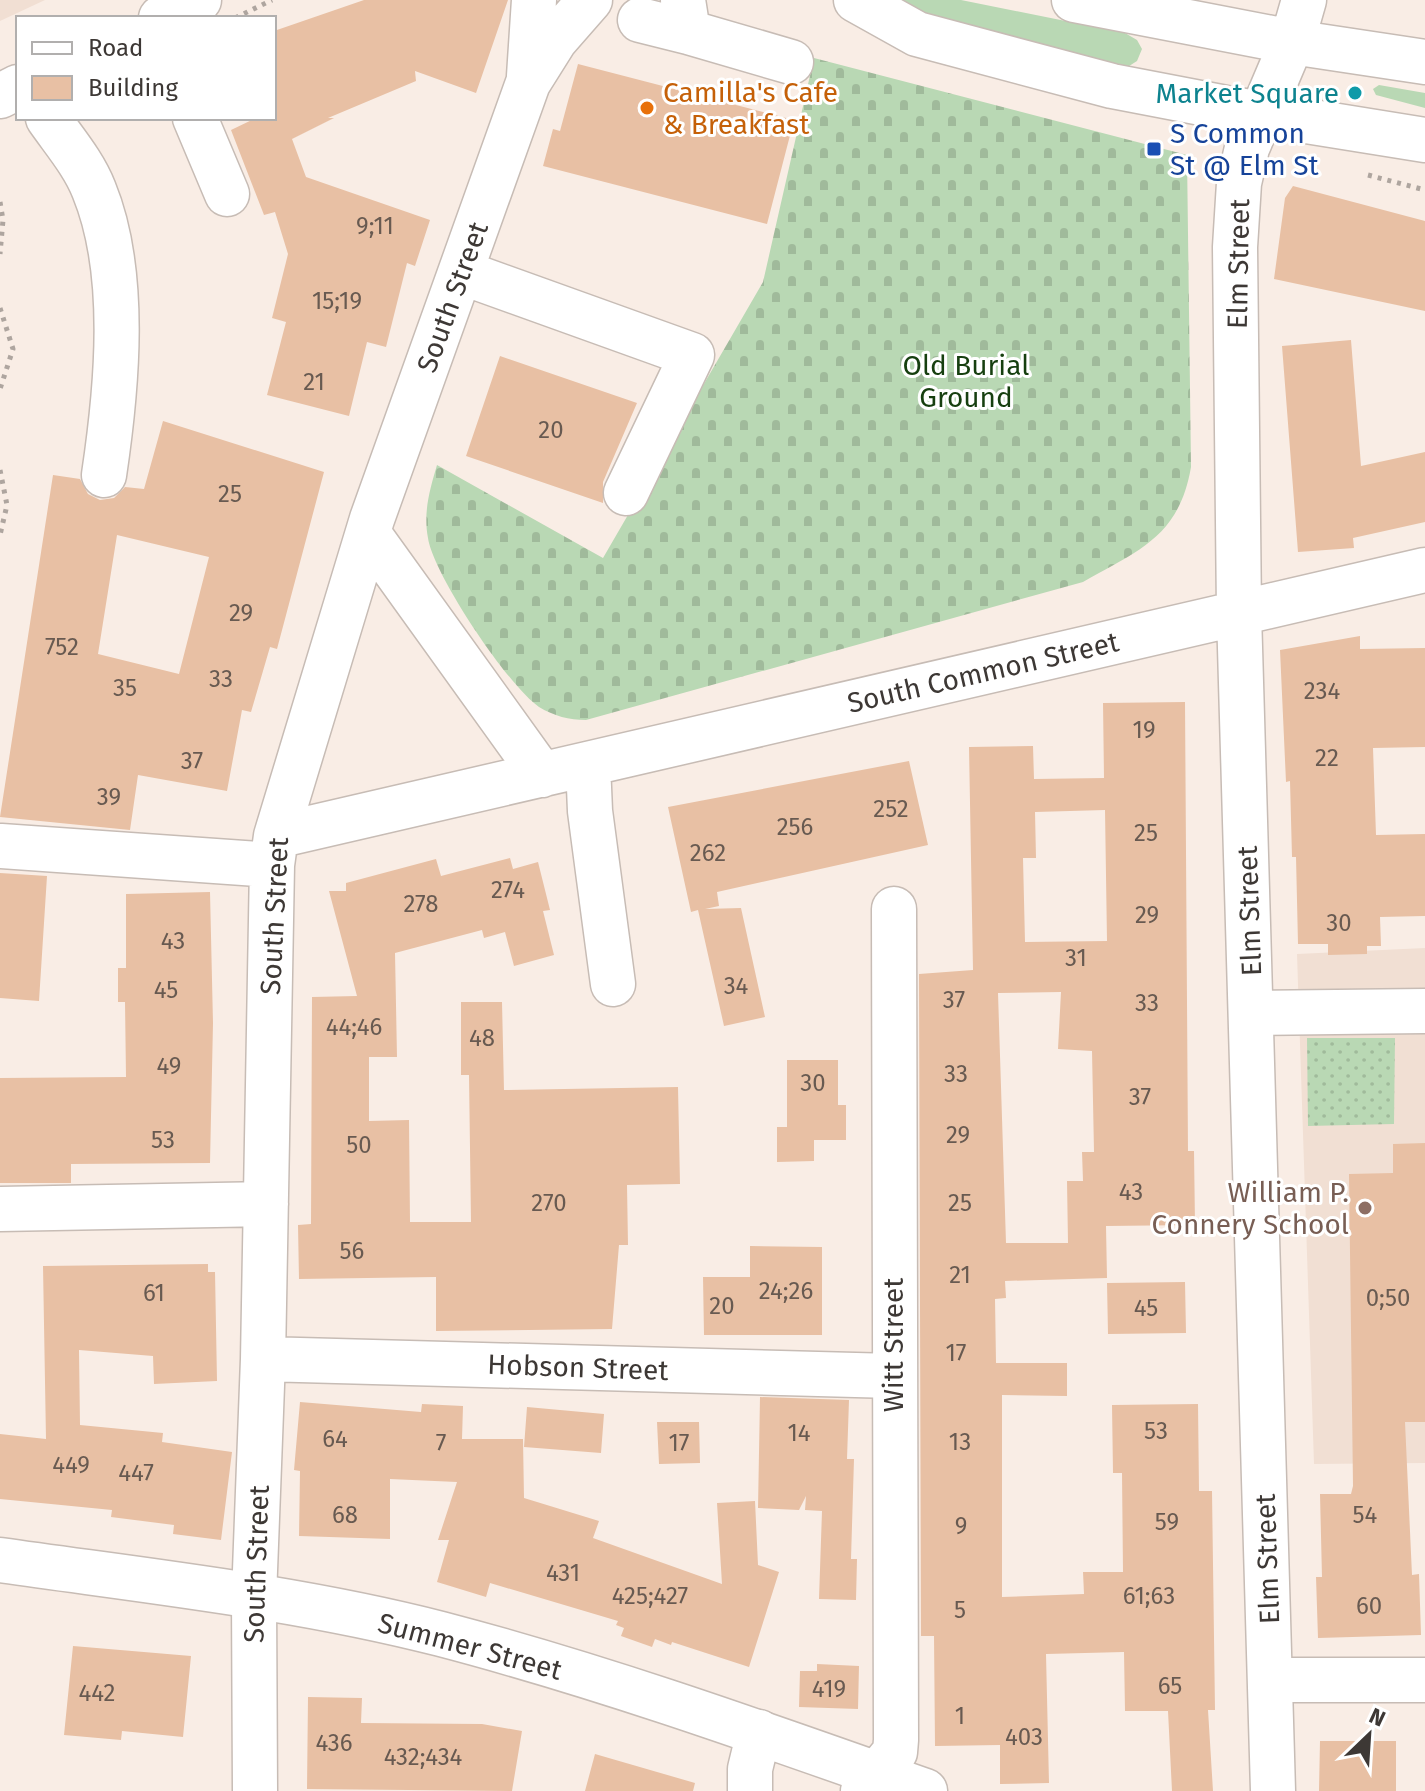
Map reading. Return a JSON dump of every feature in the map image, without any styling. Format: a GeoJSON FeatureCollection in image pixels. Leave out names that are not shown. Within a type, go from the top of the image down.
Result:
{"type":"FeatureCollection","features":[{"type":"Feature","properties":{"kind":"street"},"geometry":{"type":"LineString","coordinates":[[165,16],[199,0]]}},
{"type":"Feature","properties":{"kind":"street","name":"South Street"},"geometry":{"type":"LineString","coordinates":[[528,83],[534,0]]}},
{"type":"Feature","properties":{"kind":"street","name":"South Street"},"geometry":{"type":"LineString","coordinates":[[255,1791],[254,1597],[263,1359],[274,851],[368,533],[528,83],[555,40],[590,0]]}},
{"type":"Feature","properties":{"kind":"street"},"geometry":{"type":"LineString","coordinates":[[856,0],[917,34],[1112,86],[1260,114],[1425,140]]}},
{"type":"Feature","properties":{"kind":"street"},"geometry":{"type":"LineString","coordinates":[[1074,0],[1292,42],[1425,62]]}},
{"type":"Feature","properties":{"kind":"street","name":"Elm Street"},"geometry":{"type":"LineString","coordinates":[[1273,1791],[1239,613],[1236,226],[1243,164],[1260,114],[1292,42],[1304,0]]}},
{"type":"Feature","properties":{"kind":"street"},"geometry":{"type":"LineString","coordinates":[[640,20],[686,16],[791,62]]}},
{"type":"Feature","properties":{"kind":"street"},"geometry":{"type":"LineString","coordinates":[[49,120],[90,180],[107,238],[116,322],[114,386],[104,475]]}},
{"type":"Feature","properties":{"kind":"street"},"geometry":{"type":"LineString","coordinates":[[196,120],[227,194]]}},
{"type":"Feature","properties":{"kind":"street"},"geometry":{"type":"LineString","coordinates":[[461,272],[692,355],[626,493]]}},
{"type":"Feature","properties":{"kind":"street"},"geometry":{"type":"LineString","coordinates":[[368,533],[542,775]]}},
{"type":"Feature","properties":{"kind":"street","name":"South Common Street"},"geometry":{"type":"LineString","coordinates":[[1,846],[274,851],[542,775],[1425,570]]}},
{"type":"Feature","properties":{"kind":"street"},"geometry":{"type":"LineString","coordinates":[[588,764],[590,811],[613,984]]}},
{"type":"Feature","properties":{"kind":"street","name":"Witt Street"},"geometry":{"type":"LineString","coordinates":[[870,1782],[895,1752],[896,1740],[894,909]]}},
{"type":"Feature","properties":{"kind":"street"},"geometry":{"type":"LineString","coordinates":[[1252,1013],[1425,1011]]}},
{"type":"Feature","properties":{"kind":"street"},"geometry":{"type":"LineString","coordinates":[[0,1209],[266,1204]]}},
{"type":"Feature","properties":{"kind":"street","name":"Hobson Street"},"geometry":{"type":"LineString","coordinates":[[263,1359],[893,1376]]}},
{"type":"Feature","properties":{"kind":"street","name":"Summer Street"},"geometry":{"type":"LineString","coordinates":[[0,1560],[254,1597],[439,1634],[759,1732],[870,1782],[925,1791]]}},
{"type":"Feature","properties":{"kind":"street"},"geometry":{"type":"LineString","coordinates":[[1271,1680],[1425,1680]]}},
{"type":"Feature","properties":{"kind":"street"},"geometry":{"type":"LineString","coordinates":[[750,1791],[750,1769],[759,1732]]}},
{"type":"Feature","properties":{"kind":"path"},"geometry":{"type":"LineString","coordinates":[[238,16],[272,0]]}},
{"type":"Feature","properties":{"kind":"path"},"geometry":{"type":"LineString","coordinates":[[0,202],[3,220],[0,254]]}},
{"type":"Feature","properties":{"kind":"path"},"geometry":{"type":"LineString","coordinates":[[0,308],[13,349],[0,389]]}},
{"type":"Feature","properties":{"kind":"path"},"geometry":{"type":"LineString","coordinates":[[0,470],[7,505],[0,535]]}},
{"type":"Feature","properties":{"kind":"shaded area"},"geometry":{"type":"Polygon","coordinates":[[[0,0],[45,0],[0,21],[0,0]]]}},
{"type":"Feature","properties":{"kind":"shaded area","name":"William P. Connery School"},"geometry":{"type":"Polygon","coordinates":[[[1425,948],[1425,1463],[1314,1464],[1297,954],[1425,948]]]}},
{"type":"Feature","properties":{"kind":"green space"},"geometry":{"type":"Polygon","coordinates":[[[876,0],[961,0],[1125,33],[1137,40],[1142,49],[1137,61],[1126,68],[876,0]]]}},
{"type":"Feature","properties":{"kind":"green space","name":"Old Burial Ground"},"geometry":{"type":"Polygon","coordinates":[[[814,58],[1187,155],[1191,467],[1185,491],[1177,510],[1154,539],[1083,582],[586,720],[550,713],[539,707],[510,677],[474,628],[443,577],[428,538],[426,519],[437,465],[603,558],[763,282],[814,58]]]}},
{"type":"Feature","properties":{"kind":"green space"},"geometry":{"type":"Polygon","coordinates":[[[1379,85],[1425,93],[1425,108],[1376,95],[1373,89],[1379,85]]]}},
{"type":"Feature","properties":{"kind":"green space"},"geometry":{"type":"Polygon","coordinates":[[[1307,1038],[1395,1038],[1394,1124],[1308,1126],[1307,1038]]]}},
{"type":"Feature","properties":{"kind":"building"},"geometry":{"type":"Polygon","coordinates":[[[364,0],[508,0],[476,93],[415,71],[416,81],[328,118],[334,118],[292,139],[306,177],[430,220],[415,266],[407,263],[386,347],[367,342],[349,416],[267,395],[286,322],[272,318],[288,254],[275,212],[264,215],[231,130],[252,120],[276,120],[276,30],[364,0]]]}},
{"type":"Feature","properties":{"kind":"building"},"geometry":{"type":"Polygon","coordinates":[[[578,64],[794,120],[767,224],[543,166],[553,129],[560,131],[578,64]]]}},
{"type":"Feature","properties":{"kind":"building"},"geometry":{"type":"Polygon","coordinates":[[[1293,186],[1425,221],[1425,311],[1274,279],[1285,198],[1293,186]]]}},
{"type":"Feature","properties":{"kind":"building"},"geometry":{"type":"Polygon","coordinates":[[[1351,340],[1361,466],[1425,452],[1425,522],[1353,538],[1354,548],[1298,552],[1282,346],[1351,340]]]}},
{"type":"Feature","properties":{"kind":"building"},"geometry":{"type":"Polygon","coordinates":[[[500,356],[637,403],[603,482],[603,503],[466,456],[500,356]]]}},
{"type":"Feature","properties":{"kind":"building"},"geometry":{"type":"Polygon","coordinates":[[[163,421],[324,472],[277,649],[270,647],[251,712],[242,710],[227,791],[138,775],[130,830],[0,817],[53,475],[80,479],[88,494],[100,500],[114,498],[125,487],[144,489],[163,421]],[[117,535],[98,654],[179,674],[209,557],[117,535]]]}},
{"type":"Feature","properties":{"kind":"building"},"geometry":{"type":"Polygon","coordinates":[[[1360,636],[1360,649],[1425,648],[1425,747],[1373,748],[1376,835],[1425,834],[1425,916],[1380,917],[1381,946],[1367,946],[1367,954],[1328,955],[1328,944],[1298,944],[1296,857],[1292,857],[1290,781],[1286,782],[1280,650],[1360,636]]]}},
{"type":"Feature","properties":{"kind":"building"},"geometry":{"type":"Polygon","coordinates":[[[1185,702],[1188,1151],[1194,1151],[1195,1225],[1106,1226],[1107,1278],[1005,1281],[1006,1298],[995,1299],[996,1363],[1067,1363],[1067,1396],[1002,1395],[1002,1597],[1084,1594],[1083,1572],[1123,1572],[1122,1473],[1113,1473],[1112,1405],[1198,1404],[1199,1491],[1212,1491],[1215,1710],[1208,1710],[1213,1791],[1172,1791],[1168,1711],[1125,1711],[1124,1652],[1046,1654],[1049,1783],[1000,1784],[1000,1745],[935,1746],[934,1636],[921,1636],[919,974],[973,970],[969,747],[1033,746],[1034,779],[1104,778],[1103,703],[1185,702]],[[1105,810],[1035,812],[1036,858],[1023,858],[1025,942],[1107,941],[1105,810]],[[1061,992],[998,993],[1006,1243],[1068,1243],[1067,1181],[1083,1181],[1082,1152],[1094,1152],[1092,1051],[1058,1049],[1061,992]]]}},
{"type":"Feature","properties":{"kind":"building"},"geometry":{"type":"Polygon","coordinates":[[[909,761],[928,845],[717,892],[719,906],[705,909],[741,908],[765,1017],[724,1026],[698,910],[691,912],[668,807],[909,761]]]}},
{"type":"Feature","properties":{"kind":"building"},"geometry":{"type":"Polygon","coordinates":[[[510,858],[513,869],[538,862],[550,910],[543,911],[554,955],[514,966],[505,932],[484,938],[482,930],[395,953],[397,1057],[369,1057],[369,1121],[409,1120],[410,1222],[471,1222],[469,1075],[461,1075],[461,1002],[502,1002],[504,1090],[678,1087],[680,1184],[627,1185],[628,1245],[619,1245],[612,1329],[436,1331],[436,1277],[299,1279],[298,1225],[311,1224],[312,997],[357,996],[329,891],[346,891],[346,883],[436,859],[441,876],[510,858]]]}},
{"type":"Feature","properties":{"kind":"building"},"geometry":{"type":"Polygon","coordinates":[[[0,873],[47,876],[39,1001],[0,998],[0,873]]]}},
{"type":"Feature","properties":{"kind":"building"},"geometry":{"type":"Polygon","coordinates":[[[210,892],[213,1023],[210,1163],[71,1164],[71,1183],[0,1183],[0,1078],[126,1077],[125,1002],[118,1002],[118,968],[126,968],[126,894],[210,892]]]}},
{"type":"Feature","properties":{"kind":"building"},"geometry":{"type":"Polygon","coordinates":[[[787,1060],[838,1060],[838,1105],[846,1105],[846,1140],[814,1140],[814,1161],[777,1162],[777,1127],[787,1127],[787,1060]]]}},
{"type":"Feature","properties":{"kind":"building"},"geometry":{"type":"Polygon","coordinates":[[[1425,1143],[1425,1422],[1405,1422],[1412,1575],[1419,1574],[1421,1635],[1318,1638],[1316,1577],[1322,1577],[1320,1494],[1351,1494],[1353,1486],[1349,1174],[1393,1173],[1393,1144],[1425,1143]]]}},
{"type":"Feature","properties":{"kind":"building"},"geometry":{"type":"Polygon","coordinates":[[[750,1246],[822,1247],[822,1335],[704,1335],[703,1277],[750,1277],[750,1246]]]}},
{"type":"Feature","properties":{"kind":"building"},"geometry":{"type":"Polygon","coordinates":[[[208,1264],[208,1272],[215,1272],[217,1381],[154,1384],[153,1356],[79,1350],[80,1425],[163,1433],[162,1442],[232,1452],[221,1540],[173,1534],[174,1525],[111,1517],[112,1510],[0,1499],[0,1434],[46,1439],[43,1266],[208,1264]]]}},
{"type":"Feature","properties":{"kind":"building"},"geometry":{"type":"Polygon","coordinates":[[[1185,1282],[1186,1333],[1108,1334],[1107,1283],[1185,1282]]]}},
{"type":"Feature","properties":{"kind":"building"},"geometry":{"type":"Polygon","coordinates":[[[760,1397],[849,1400],[847,1459],[854,1459],[851,1559],[857,1559],[856,1600],[819,1599],[822,1511],[805,1510],[806,1496],[799,1510],[758,1508],[760,1397]]]}},
{"type":"Feature","properties":{"kind":"building"},"geometry":{"type":"Polygon","coordinates":[[[300,1402],[421,1412],[422,1404],[463,1406],[462,1439],[523,1439],[524,1498],[599,1521],[593,1538],[722,1584],[717,1503],[755,1501],[758,1565],[779,1572],[749,1667],[672,1642],[671,1645],[655,1639],[652,1647],[621,1636],[624,1628],[616,1625],[618,1621],[490,1583],[486,1597],[437,1582],[449,1540],[438,1540],[457,1482],[390,1479],[390,1539],[299,1536],[300,1471],[294,1470],[300,1402]]]}},
{"type":"Feature","properties":{"kind":"building"},"geometry":{"type":"Polygon","coordinates":[[[527,1407],[604,1414],[601,1453],[524,1447],[527,1407]]]}},
{"type":"Feature","properties":{"kind":"building"},"geometry":{"type":"Polygon","coordinates":[[[657,1422],[699,1422],[700,1463],[659,1464],[657,1422]]]}},
{"type":"Feature","properties":{"kind":"building"},"geometry":{"type":"Polygon","coordinates":[[[73,1646],[191,1656],[183,1737],[122,1731],[121,1740],[64,1735],[73,1646]]]}},
{"type":"Feature","properties":{"kind":"building"},"geometry":{"type":"Polygon","coordinates":[[[817,1664],[859,1666],[858,1709],[799,1707],[800,1671],[817,1671],[817,1664]]]}},
{"type":"Feature","properties":{"kind":"building"},"geometry":{"type":"Polygon","coordinates":[[[308,1697],[362,1698],[361,1723],[482,1724],[522,1731],[512,1791],[307,1789],[308,1697]]]}},
{"type":"Feature","properties":{"kind":"building"},"geometry":{"type":"Polygon","coordinates":[[[1320,1741],[1396,1741],[1396,1791],[1319,1791],[1320,1741]]]}},
{"type":"Feature","properties":{"kind":"building"},"geometry":{"type":"Polygon","coordinates":[[[595,1754],[695,1783],[693,1791],[585,1791],[595,1754]]]}},
{"type":"Feature","properties":{"kind":"place","name":"Market Square"},"geometry":{"type":"Point","coordinates":[1355,93]}},
{"type":"Feature","properties":{"kind":"place","name":"Camilla's Cafe & Breakfast"},"geometry":{"type":"Point","coordinates":[647,108]}},
{"type":"Feature","properties":{"kind":"place","name":"S Common St @ Elm St"},"geometry":{"type":"Point","coordinates":[1154,149]}},
{"type":"Feature","properties":{"kind":"place","name":"William P. Connery School"},"geometry":{"type":"Point","coordinates":[1365,1208]}}]}
